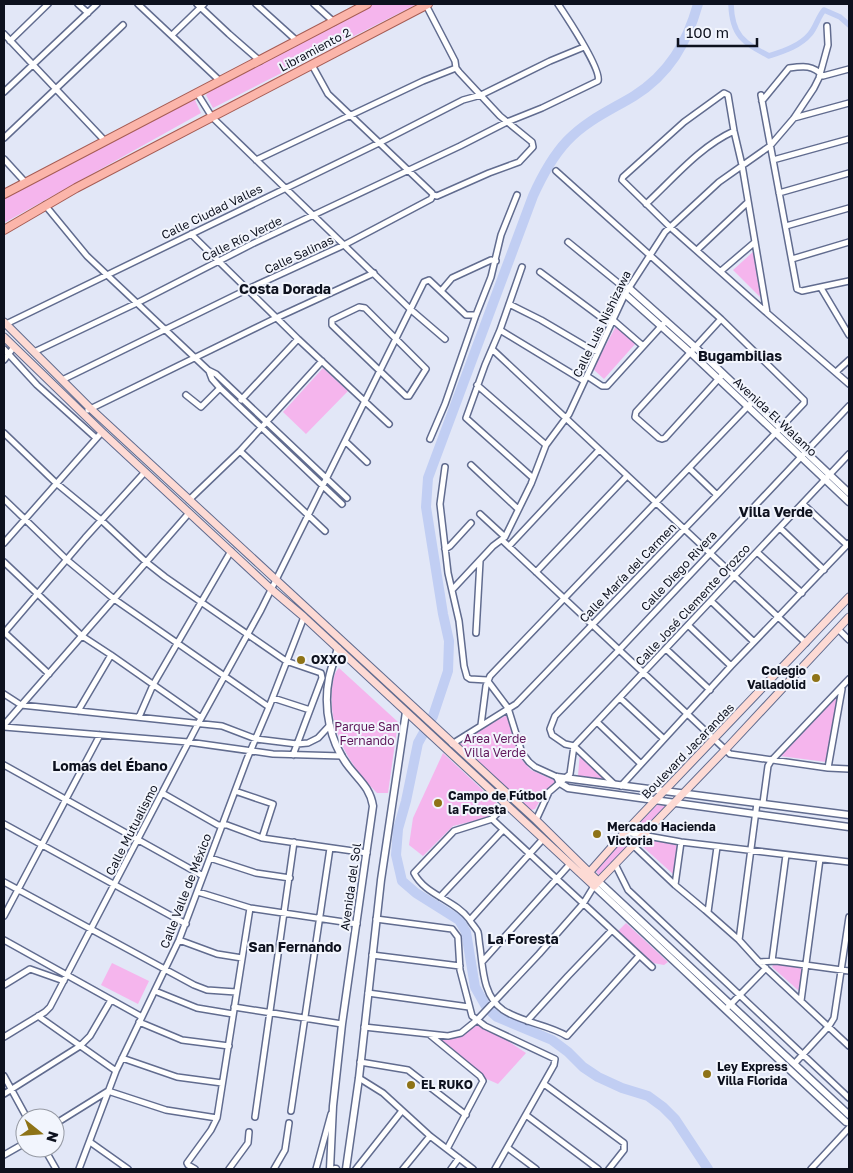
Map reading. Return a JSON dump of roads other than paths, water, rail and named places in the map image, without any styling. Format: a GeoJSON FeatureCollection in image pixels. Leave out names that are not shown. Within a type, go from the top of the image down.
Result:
{"type":"FeatureCollection","features":[{"type":"Feature","properties":{"kind":"main road","name":"Libramiento 2"},"geometry":{"type":"LineString","coordinates":[[4,194],[367,4]]}},
{"type":"Feature","properties":{"kind":"main road","name":"Libramiento 2"},"geometry":{"type":"LineString","coordinates":[[4,230],[44,205],[427,4]]}},
{"type":"Feature","properties":{"kind":"main road"},"geometry":{"type":"LineString","coordinates":[[5,323],[90,408],[536,820],[596,884]]}},
{"type":"Feature","properties":{"kind":"main road"},"geometry":{"type":"LineString","coordinates":[[4,337],[102,432],[271,589],[304,616],[570,864],[587,875]]}},
{"type":"Feature","properties":{"kind":"main road","name":"Boulevard Jacarandas"},"geometry":{"type":"LineString","coordinates":[[587,875],[849,597]]}},
{"type":"Feature","properties":{"kind":"main road","name":"Boulevard Jacarandas"},"geometry":{"type":"LineString","coordinates":[[596,884],[849,617]]}},
{"type":"Feature","properties":{"kind":"street"},"geometry":{"type":"LineString","coordinates":[[10,41],[48,4]]}},
{"type":"Feature","properties":{"kind":"street"},"geometry":{"type":"LineString","coordinates":[[78,4],[88,13]]}},
{"type":"Feature","properties":{"kind":"street"},"geometry":{"type":"LineString","coordinates":[[4,92],[97,4]]}},
{"type":"Feature","properties":{"kind":"street"},"geometry":{"type":"LineString","coordinates":[[138,4],[220,81]]}},
{"type":"Feature","properties":{"kind":"street"},"geometry":{"type":"LineString","coordinates":[[256,4],[297,41]]}},
{"type":"Feature","properties":{"kind":"street"},"geometry":{"type":"LineString","coordinates":[[314,4],[334,22]]}},
{"type":"Feature","properties":{"kind":"street"},"geometry":{"type":"LineString","coordinates":[[427,4],[455,61],[456,68],[507,122]]}},
{"type":"Feature","properties":{"kind":"street"},"geometry":{"type":"LineString","coordinates":[[558,4],[579,34],[584,47]]}},
{"type":"Feature","properties":{"kind":"street"},"geometry":{"type":"LineString","coordinates":[[172,35],[200,5],[260,61]]}},
{"type":"Feature","properties":{"kind":"street"},"geometry":{"type":"LineString","coordinates":[[4,138],[123,25]]}},
{"type":"Feature","properties":{"kind":"street","name":"Calle Luis Nishizawa"},"geometry":{"type":"LineString","coordinates":[[503,539],[546,445],[569,414],[625,290],[670,227],[719,182],[770,146],[794,118],[814,88],[820,74],[828,44],[827,26]]}},
{"type":"Feature","properties":{"kind":"street"},"geometry":{"type":"LineString","coordinates":[[4,34],[105,141]]}},
{"type":"Feature","properties":{"kind":"street","name":"Calle Ciudad Valles"},"geometry":{"type":"LineString","coordinates":[[5,323],[379,143],[427,117],[463,100],[481,95],[550,61],[584,47]]}},
{"type":"Feature","properties":{"kind":"street","name":"Calle Río Verde"},"geometry":{"type":"LineString","coordinates":[[34,352],[137,303],[252,244],[507,122],[542,108],[598,81],[599,75],[584,47]]}},
{"type":"Feature","properties":{"kind":"street"},"geometry":{"type":"LineString","coordinates":[[312,66],[328,94],[433,195]]}},
{"type":"Feature","properties":{"kind":"street"},"geometry":{"type":"LineString","coordinates":[[256,160],[403,90],[456,68]]}},
{"type":"Feature","properties":{"kind":"street"},"geometry":{"type":"LineString","coordinates":[[762,101],[789,68],[811,68],[818,70],[822,76],[849,69]]}},
{"type":"Feature","properties":{"kind":"street"},"geometry":{"type":"LineString","coordinates":[[197,93],[212,117],[410,309],[445,339]]}},
{"type":"Feature","properties":{"kind":"street"},"geometry":{"type":"LineString","coordinates":[[768,313],[742,165],[728,95],[724,93],[684,122],[622,180],[670,227],[698,250],[768,313],[849,384]]}},
{"type":"Feature","properties":{"kind":"street"},"geometry":{"type":"LineString","coordinates":[[761,95],[799,291],[849,281]]}},
{"type":"Feature","properties":{"kind":"street"},"geometry":{"type":"LineString","coordinates":[[794,118],[849,103]]}},
{"type":"Feature","properties":{"kind":"street","name":"Calle Salinas"},"geometry":{"type":"LineString","coordinates":[[62,380],[248,289],[344,245],[431,199],[433,195],[438,196],[519,162],[533,147],[532,142],[507,122]]}},
{"type":"Feature","properties":{"kind":"street"},"geometry":{"type":"LineString","coordinates":[[646,204],[706,148],[734,131]]}},
{"type":"Feature","properties":{"kind":"street"},"geometry":{"type":"LineString","coordinates":[[773,160],[849,139]]}},
{"type":"Feature","properties":{"kind":"street"},"geometry":{"type":"LineString","coordinates":[[4,160],[25,182]]}},
{"type":"Feature","properties":{"kind":"street"},"geometry":{"type":"LineString","coordinates":[[556,172],[721,319],[634,414],[662,439],[721,377]]}},
{"type":"Feature","properties":{"kind":"street"},"geometry":{"type":"LineString","coordinates":[[779,193],[849,172]]}},
{"type":"Feature","properties":{"kind":"street"},"geometry":{"type":"LineString","coordinates":[[430,439],[446,404],[496,261],[501,235],[517,195]]}},
{"type":"Feature","properties":{"kind":"street"},"geometry":{"type":"LineString","coordinates":[[698,250],[748,202]]}},
{"type":"Feature","properties":{"kind":"street"},"geometry":{"type":"LineString","coordinates":[[44,205],[86,256],[208,370],[216,374],[347,498]]}},
{"type":"Feature","properties":{"kind":"street"},"geometry":{"type":"LineString","coordinates":[[786,226],[849,208]]}},
{"type":"Feature","properties":{"kind":"street"},"geometry":{"type":"LineString","coordinates":[[191,234],[276,318],[389,424]]}},
{"type":"Feature","properties":{"kind":"street","name":"Avenida El Walamo"},"geometry":{"type":"LineString","coordinates":[[568,242],[625,290],[828,477],[849,493]]}},
{"type":"Feature","properties":{"kind":"street"},"geometry":{"type":"LineString","coordinates":[[721,271],[755,242]]}},
{"type":"Feature","properties":{"kind":"street"},"geometry":{"type":"LineString","coordinates":[[792,259],[849,242]]}},
{"type":"Feature","properties":{"kind":"street"},"geometry":{"type":"LineString","coordinates":[[476,314],[466,315],[441,291],[452,278],[490,260],[496,261]]}},
{"type":"Feature","properties":{"kind":"street"},"geometry":{"type":"LineString","coordinates":[[522,267],[466,418],[532,478]]}},
{"type":"Feature","properties":{"kind":"street"},"geometry":{"type":"LineString","coordinates":[[540,272],[606,320],[613,320],[643,346]]}},
{"type":"Feature","properties":{"kind":"street"},"geometry":{"type":"LineString","coordinates":[[83,414],[90,408],[374,273]]}},
{"type":"Feature","properties":{"kind":"street","name":"Calle Mutualismo"},"geometry":{"type":"LineString","coordinates":[[4,1037],[50,1007],[199,721],[276,581],[379,369],[426,280],[429,280],[441,291]]}},
{"type":"Feature","properties":{"kind":"street"},"geometry":{"type":"LineString","coordinates":[[821,288],[849,334]]}},
{"type":"Feature","properties":{"kind":"street"},"geometry":{"type":"LineString","coordinates":[[509,304],[598,352]]}},
{"type":"Feature","properties":{"kind":"street"},"geometry":{"type":"LineString","coordinates":[[362,307],[395,338],[426,369],[409,396],[406,396],[331,322],[362,307]]}},
{"type":"Feature","properties":{"kind":"street","name":"Calle María del Carmen"},"geometry":{"type":"LineString","coordinates":[[452,744],[516,704],[804,403],[804,400],[721,319]]}},
{"type":"Feature","properties":{"kind":"street"},"geometry":{"type":"LineString","coordinates":[[500,330],[586,378],[602,386],[607,386],[663,324]]}},
{"type":"Feature","properties":{"kind":"street"},"geometry":{"type":"LineString","coordinates":[[237,404],[298,339]]}},
{"type":"Feature","properties":{"kind":"street"},"geometry":{"type":"LineString","coordinates":[[4,360],[14,347]]}},
{"type":"Feature","properties":{"kind":"street"},"geometry":{"type":"LineString","coordinates":[[4,348],[37,385],[96,438]]}},
{"type":"Feature","properties":{"kind":"street"},"geometry":{"type":"LineString","coordinates":[[492,349],[806,643]]}},
{"type":"Feature","properties":{"kind":"street"},"geometry":{"type":"LineString","coordinates":[[836,372],[849,360]]}},
{"type":"Feature","properties":{"kind":"street"},"geometry":{"type":"LineString","coordinates":[[189,500],[240,451],[322,361]]}},
{"type":"Feature","properties":{"kind":"street"},"geometry":{"type":"LineString","coordinates":[[208,370],[212,379],[220,388],[342,504]]}},
{"type":"Feature","properties":{"kind":"street"},"geometry":{"type":"LineString","coordinates":[[478,385],[546,445]]}},
{"type":"Feature","properties":{"kind":"street"},"geometry":{"type":"LineString","coordinates":[[186,395],[200,407],[220,388]]}},
{"type":"Feature","properties":{"kind":"street"},"geometry":{"type":"LineString","coordinates":[[481,725],[487,680],[749,404]]}},
{"type":"Feature","properties":{"kind":"street","name":"Calle Diego Rivera"},"geometry":{"type":"LineString","coordinates":[[574,746],[565,744],[552,735],[550,729],[554,716],[619,650],[849,406]]}},
{"type":"Feature","properties":{"kind":"street"},"geometry":{"type":"LineString","coordinates":[[4,542],[102,432]]}},
{"type":"Feature","properties":{"kind":"street"},"geometry":{"type":"LineString","coordinates":[[4,433],[56,483],[101,520],[146,562],[286,661],[321,674],[322,678],[293,755]]}},
{"type":"Feature","properties":{"kind":"street"},"geometry":{"type":"LineString","coordinates":[[345,441],[367,462]]}},
{"type":"Feature","properties":{"kind":"street"},"geometry":{"type":"LineString","coordinates":[[509,546],[599,450]]}},
{"type":"Feature","properties":{"kind":"street"},"geometry":{"type":"LineString","coordinates":[[240,451],[325,531]]}},
{"type":"Feature","properties":{"kind":"street","name":"Calle José Clemente Orozco"},"geometry":{"type":"LineString","coordinates":[[574,746],[849,454]]}},
{"type":"Feature","properties":{"kind":"street"},"geometry":{"type":"LineString","coordinates":[[471,465],[518,509]]}},
{"type":"Feature","properties":{"kind":"street"},"geometry":{"type":"LineString","coordinates":[[445,467],[440,504],[448,573],[462,639],[465,672],[470,679],[487,680],[508,708],[522,753],[529,762],[568,788],[849,827]]}},
{"type":"Feature","properties":{"kind":"street"},"geometry":{"type":"LineString","coordinates":[[689,468],[718,495]]}},
{"type":"Feature","properties":{"kind":"street"},"geometry":{"type":"LineString","coordinates":[[49,674],[4,632],[145,472]]}},
{"type":"Feature","properties":{"kind":"street"},"geometry":{"type":"LineString","coordinates":[[536,572],[627,476]]}},
{"type":"Feature","properties":{"kind":"street","name":"Avenida El Walamo"},"geometry":{"type":"LineString","coordinates":[[828,477],[849,502]]}},
{"type":"Feature","properties":{"kind":"street"},"geometry":{"type":"LineString","coordinates":[[4,499],[67,560],[114,598],[270,707]]}},
{"type":"Feature","properties":{"kind":"street"},"geometry":{"type":"LineString","coordinates":[[618,785],[641,764],[731,666],[848,544],[802,504]]}},
{"type":"Feature","properties":{"kind":"street"},"geometry":{"type":"LineString","coordinates":[[4,726],[189,513]]}},
{"type":"Feature","properties":{"kind":"street"},"geometry":{"type":"LineString","coordinates":[[480,514],[509,546],[563,598],[730,754],[771,761],[849,769]]}},
{"type":"Feature","properties":{"kind":"street"},"geometry":{"type":"LineString","coordinates":[[445,549],[450,546],[471,522]]}},
{"type":"Feature","properties":{"kind":"street"},"geometry":{"type":"LineString","coordinates":[[780,528],[824,570]]}},
{"type":"Feature","properties":{"kind":"street"},"geometry":{"type":"LineString","coordinates":[[452,590],[493,546],[503,539]]}},
{"type":"Feature","properties":{"kind":"street"},"geometry":{"type":"LineString","coordinates":[[139,718],[153,685],[231,551]]}},
{"type":"Feature","properties":{"kind":"street"},"geometry":{"type":"LineString","coordinates":[[757,552],[802,593]]}},
{"type":"Feature","properties":{"kind":"street"},"geometry":{"type":"LineString","coordinates":[[476,632],[480,560]]}},
{"type":"Feature","properties":{"kind":"street"},"geometry":{"type":"LineString","coordinates":[[4,562],[82,636],[153,685],[199,721]]}},
{"type":"Feature","properties":{"kind":"street"},"geometry":{"type":"LineString","coordinates":[[711,600],[754,642]]}},
{"type":"Feature","properties":{"kind":"street","name":"Calle Valle de México"},"geometry":{"type":"LineString","coordinates":[[79,1169],[116,1071],[186,924],[250,751],[270,707],[304,616]]}},
{"type":"Feature","properties":{"kind":"street"},"geometry":{"type":"LineString","coordinates":[[688,625],[731,666]]}},
{"type":"Feature","properties":{"kind":"street"},"geometry":{"type":"LineString","coordinates":[[838,629],[849,640]]}},
{"type":"Feature","properties":{"kind":"street","name":"Avenida del Sol"},"geometry":{"type":"LineString","coordinates":[[316,1169],[333,1106],[342,1024],[373,806],[371,796],[342,756],[330,725],[327,692],[329,676],[338,648]]}},
{"type":"Feature","properties":{"kind":"street"},"geometry":{"type":"LineString","coordinates":[[666,649],[710,690]]}},
{"type":"Feature","properties":{"kind":"street"},"geometry":{"type":"LineString","coordinates":[[78,711],[111,655]]}},
{"type":"Feature","properties":{"kind":"street"},"geometry":{"type":"LineString","coordinates":[[739,940],[756,813],[768,766],[849,679]]}},
{"type":"Feature","properties":{"kind":"street"},"geometry":{"type":"LineString","coordinates":[[828,768],[842,688]]}},
{"type":"Feature","properties":{"kind":"street"},"geometry":{"type":"LineString","coordinates":[[4,694],[22,705],[139,718],[199,721],[222,726],[256,739],[297,744],[308,743],[318,738],[330,725]]}},
{"type":"Feature","properties":{"kind":"street"},"geometry":{"type":"LineString","coordinates":[[273,698],[310,710]]}},
{"type":"Feature","properties":{"kind":"street"},"geometry":{"type":"LineString","coordinates":[[620,698],[664,739]]}},
{"type":"Feature","properties":{"kind":"street"},"geometry":{"type":"LineString","coordinates":[[346,1169],[359,1078],[376,919],[406,712],[409,703]]}},
{"type":"Feature","properties":{"kind":"street"},"geometry":{"type":"LineString","coordinates":[[597,722],[641,764]]}},
{"type":"Feature","properties":{"kind":"street"},"geometry":{"type":"LineString","coordinates":[[4,726],[188,742],[293,755],[342,756]]}},
{"type":"Feature","properties":{"kind":"street"},"geometry":{"type":"LineString","coordinates":[[4,916],[100,735]]}},
{"type":"Feature","properties":{"kind":"street"},"geometry":{"type":"LineString","coordinates":[[567,778],[570,774],[574,746]]}},
{"type":"Feature","properties":{"kind":"street"},"geometry":{"type":"LineString","coordinates":[[574,746],[618,785]]}},
{"type":"Feature","properties":{"kind":"street"},"geometry":{"type":"LineString","coordinates":[[4,765],[203,876]]}},
{"type":"Feature","properties":{"kind":"street"},"geometry":{"type":"LineString","coordinates":[[536,820],[549,792],[558,780],[567,778],[849,816]]}},
{"type":"Feature","properties":{"kind":"street"},"geometry":{"type":"LineString","coordinates":[[235,791],[273,804],[262,838]]}},
{"type":"Feature","properties":{"kind":"street"},"geometry":{"type":"LineString","coordinates":[[162,793],[218,825],[227,825],[262,838],[367,853]]}},
{"type":"Feature","properties":{"kind":"street"},"geometry":{"type":"LineString","coordinates":[[506,804],[492,819],[454,830],[414,872],[417,879],[440,897],[460,909],[478,931],[483,974],[493,1003],[518,1018],[550,1027],[567,1036],[639,956]]}},
{"type":"Feature","properties":{"kind":"street"},"geometry":{"type":"LineString","coordinates":[[492,819],[652,967]]}},
{"type":"Feature","properties":{"kind":"street"},"geometry":{"type":"LineString","coordinates":[[4,824],[186,924]]}},
{"type":"Feature","properties":{"kind":"street"},"geometry":{"type":"LineString","coordinates":[[440,897],[503,830]]}},
{"type":"Feature","properties":{"kind":"street"},"geometry":{"type":"LineString","coordinates":[[623,835],[644,835],[717,847],[849,862]]}},
{"type":"Feature","properties":{"kind":"street"},"geometry":{"type":"LineString","coordinates":[[623,835],[632,846],[674,885],[739,940],[759,962],[849,1046]]}},
{"type":"Feature","properties":{"kind":"street"},"geometry":{"type":"LineString","coordinates":[[470,920],[543,839]]}},
{"type":"Feature","properties":{"kind":"street"},"geometry":{"type":"LineString","coordinates":[[255,1117],[294,842]]}},
{"type":"Feature","properties":{"kind":"street"},"geometry":{"type":"LineString","coordinates":[[674,885],[681,842]]}},
{"type":"Feature","properties":{"kind":"street"},"geometry":{"type":"LineString","coordinates":[[708,912],[717,847]]}},
{"type":"Feature","properties":{"kind":"street"},"geometry":{"type":"LineString","coordinates":[[291,1111],[330,848]]}},
{"type":"Feature","properties":{"kind":"street"},"geometry":{"type":"LineString","coordinates":[[772,961],[786,856]]}},
{"type":"Feature","properties":{"kind":"street"},"geometry":{"type":"LineString","coordinates":[[210,858],[256,873],[290,878]]}},
{"type":"Feature","properties":{"kind":"street"},"geometry":{"type":"LineString","coordinates":[[801,1001],[820,859]]}},
{"type":"Feature","properties":{"kind":"street"},"geometry":{"type":"LineString","coordinates":[[482,962],[570,864]]}},
{"type":"Feature","properties":{"kind":"street"},"geometry":{"type":"LineString","coordinates":[[615,864],[628,890],[849,1098]]}},
{"type":"Feature","properties":{"kind":"street"},"geometry":{"type":"LineString","coordinates":[[4,882],[202,988],[236,992]]}},
{"type":"Feature","properties":{"kind":"street"},"geometry":{"type":"LineString","coordinates":[[364,1027],[448,1036],[458,1035],[493,1003],[584,904],[596,884]]}},
{"type":"Feature","properties":{"kind":"street"},"geometry":{"type":"LineString","coordinates":[[596,884],[731,1004],[849,1115]]}},
{"type":"Feature","properties":{"kind":"street"},"geometry":{"type":"LineString","coordinates":[[596,884],[817,1095],[849,1123]]}},
{"type":"Feature","properties":{"kind":"street"},"geometry":{"type":"LineString","coordinates":[[198,892],[250,908],[357,924]]}},
{"type":"Feature","properties":{"kind":"street"},"geometry":{"type":"LineString","coordinates":[[195,1169],[188,1165],[188,1163],[211,1130],[216,1118],[250,908]]}},
{"type":"Feature","properties":{"kind":"street"},"geometry":{"type":"LineString","coordinates":[[794,1063],[829,1026],[835,1014],[848,936],[849,917]]}},
{"type":"Feature","properties":{"kind":"street"},"geometry":{"type":"LineString","coordinates":[[376,919],[452,929],[458,936],[460,966],[472,1016],[478,1018],[484,1026],[555,1059],[554,1065],[544,1084],[495,1169]]}},
{"type":"Feature","properties":{"kind":"street"},"geometry":{"type":"LineString","coordinates":[[527,1021],[612,930]]}},
{"type":"Feature","properties":{"kind":"street"},"geometry":{"type":"LineString","coordinates":[[4,940],[66,978],[142,1017]]}},
{"type":"Feature","properties":{"kind":"street"},"geometry":{"type":"LineString","coordinates":[[179,940],[217,954],[242,958]]}},
{"type":"Feature","properties":{"kind":"street"},"geometry":{"type":"LineString","coordinates":[[372,955],[460,966]]}},
{"type":"Feature","properties":{"kind":"street"},"geometry":{"type":"LineString","coordinates":[[759,962],[772,961],[849,971]]}},
{"type":"Feature","properties":{"kind":"street"},"geometry":{"type":"LineString","coordinates":[[726,1009],[766,968]]}},
{"type":"Feature","properties":{"kind":"street"},"geometry":{"type":"LineString","coordinates":[[4,984],[30,969],[66,978]]}},
{"type":"Feature","properties":{"kind":"street"},"geometry":{"type":"LineString","coordinates":[[154,991],[197,1008],[233,1014]]}},
{"type":"Feature","properties":{"kind":"street"},"geometry":{"type":"LineString","coordinates":[[368,993],[469,1007]]}},
{"type":"Feature","properties":{"kind":"street"},"geometry":{"type":"LineString","coordinates":[[4,1094],[80,1046],[90,1036],[111,1000]]}},
{"type":"Feature","properties":{"kind":"street"},"geometry":{"type":"LineString","coordinates":[[234,1007],[342,1024]]}},
{"type":"Feature","properties":{"kind":"street"},"geometry":{"type":"LineString","coordinates":[[38,1016],[116,1071]]}},
{"type":"Feature","properties":{"kind":"street"},"geometry":{"type":"LineString","coordinates":[[139,1022],[182,1040],[229,1046]]}},
{"type":"Feature","properties":{"kind":"street"},"geometry":{"type":"LineString","coordinates":[[429,1034],[480,1076],[483,1084],[447,1149]]}},
{"type":"Feature","properties":{"kind":"street"},"geometry":{"type":"LineString","coordinates":[[122,1058],[177,1077],[222,1083]]}},
{"type":"Feature","properties":{"kind":"street"},"geometry":{"type":"LineString","coordinates":[[360,1062],[408,1070],[466,1115]]}},
{"type":"Feature","properties":{"kind":"street"},"geometry":{"type":"LineString","coordinates":[[4,1076],[21,1108]]}},
{"type":"Feature","properties":{"kind":"street"},"geometry":{"type":"LineString","coordinates":[[359,1078],[383,1093],[430,1136],[473,1169]]}},
{"type":"Feature","properties":{"kind":"street"},"geometry":{"type":"LineString","coordinates":[[544,1084],[624,1143],[624,1150],[609,1169]]}},
{"type":"Feature","properties":{"kind":"street"},"geometry":{"type":"LineString","coordinates":[[65,1118],[108,1091],[166,1110],[216,1118]]}},
{"type":"Feature","properties":{"kind":"street"},"geometry":{"type":"LineString","coordinates":[[330,1169],[333,1106]]}},
{"type":"Feature","properties":{"kind":"street"},"geometry":{"type":"LineString","coordinates":[[356,1169],[402,1112]]}},
{"type":"Feature","properties":{"kind":"street"},"geometry":{"type":"LineString","coordinates":[[526,1115],[598,1169]]}},
{"type":"Feature","properties":{"kind":"street"},"geometry":{"type":"LineString","coordinates":[[274,1169],[285,1150],[289,1123]]}},
{"type":"Feature","properties":{"kind":"street"},"geometry":{"type":"LineString","coordinates":[[811,1169],[849,1128]]}},
{"type":"Feature","properties":{"kind":"street"},"geometry":{"type":"LineString","coordinates":[[229,1169],[246,1146],[249,1132]]}},
{"type":"Feature","properties":{"kind":"street"},"geometry":{"type":"LineString","coordinates":[[404,1169],[430,1136]]}},
{"type":"Feature","properties":{"kind":"street"},"geometry":{"type":"LineString","coordinates":[[90,1142],[128,1169]]}},
{"type":"Feature","properties":{"kind":"street"},"geometry":{"type":"LineString","coordinates":[[4,1155],[15,1148]]}},
{"type":"Feature","properties":{"kind":"street"},"geometry":{"type":"LineString","coordinates":[[508,1148],[536,1169]]}},
{"type":"Feature","properties":{"kind":"street"},"geometry":{"type":"LineString","coordinates":[[50,1158],[56,1169]]}},
{"type":"Feature","properties":{"kind":"street"},"geometry":{"type":"LineString","coordinates":[[451,1169],[459,1158]]}},
{"type":"Feature","properties":{"kind":"waterway"},"geometry":{"type":"LineString","coordinates":[[698,4],[688,32],[667,68],[634,96],[599,116],[567,141],[540,181],[428,478],[426,507],[449,641],[448,671],[433,716],[418,743],[398,829],[396,855],[402,881],[416,893],[459,920],[466,932],[475,987],[487,1008],[497,1017],[552,1040],[583,1067],[598,1077],[622,1088],[648,1096],[675,1119],[708,1169]]}},
{"type":"Feature","properties":{"kind":"waterway"},"geometry":{"type":"LineString","coordinates":[[731,4],[734,24],[741,37],[769,56],[791,48],[806,38],[824,10],[840,17],[849,25]]}},
{"type":"Feature","properties":{"kind":"place","name":"OXXO"},"geometry":{"type":"Point","coordinates":[301,660]}},
{"type":"Feature","properties":{"kind":"place","name":"Colegio Valladolid"},"geometry":{"type":"Point","coordinates":[816,678]}},
{"type":"Feature","properties":{"kind":"place","name":"Campo de Fútbol la Foresta"},"geometry":{"type":"Point","coordinates":[438,803]}},
{"type":"Feature","properties":{"kind":"place","name":"Mercado Hacienda Victoria"},"geometry":{"type":"Point","coordinates":[597,834]}},
{"type":"Feature","properties":{"kind":"place","name":"Ley Express Villa Florida"},"geometry":{"type":"Point","coordinates":[707,1074]}},
{"type":"Feature","properties":{"kind":"place","name":"EL RUKO"},"geometry":{"type":"Point","coordinates":[411,1085]}},
{"type":"Feature","properties":{"kind":"district","name":"Costa Dorada"},"geometry":{"type":"Point","coordinates":[285,289]}},
{"type":"Feature","properties":{"kind":"district","name":"Bugambilias"},"geometry":{"type":"Point","coordinates":[740,356]}},
{"type":"Feature","properties":{"kind":"district","name":"Villa Verde"},"geometry":{"type":"Point","coordinates":[776,512]}},
{"type":"Feature","properties":{"kind":"district","name":"Lomas del Ébano"},"geometry":{"type":"Point","coordinates":[110,766]}},
{"type":"Feature","properties":{"kind":"district","name":"La Foresta"},"geometry":{"type":"Point","coordinates":[523,939]}},
{"type":"Feature","properties":{"kind":"district","name":"San Fernando"},"geometry":{"type":"Point","coordinates":[295,947]}},
{"type":"Feature","properties":{"kind":"park label","name":"Parque San Fernando"},"geometry":{"type":"Point","coordinates":[367,734]}},
{"type":"Feature","properties":{"kind":"park label","name":"Area Verde Villa Verde"},"geometry":{"type":"Point","coordinates":[495,746]}}]}
